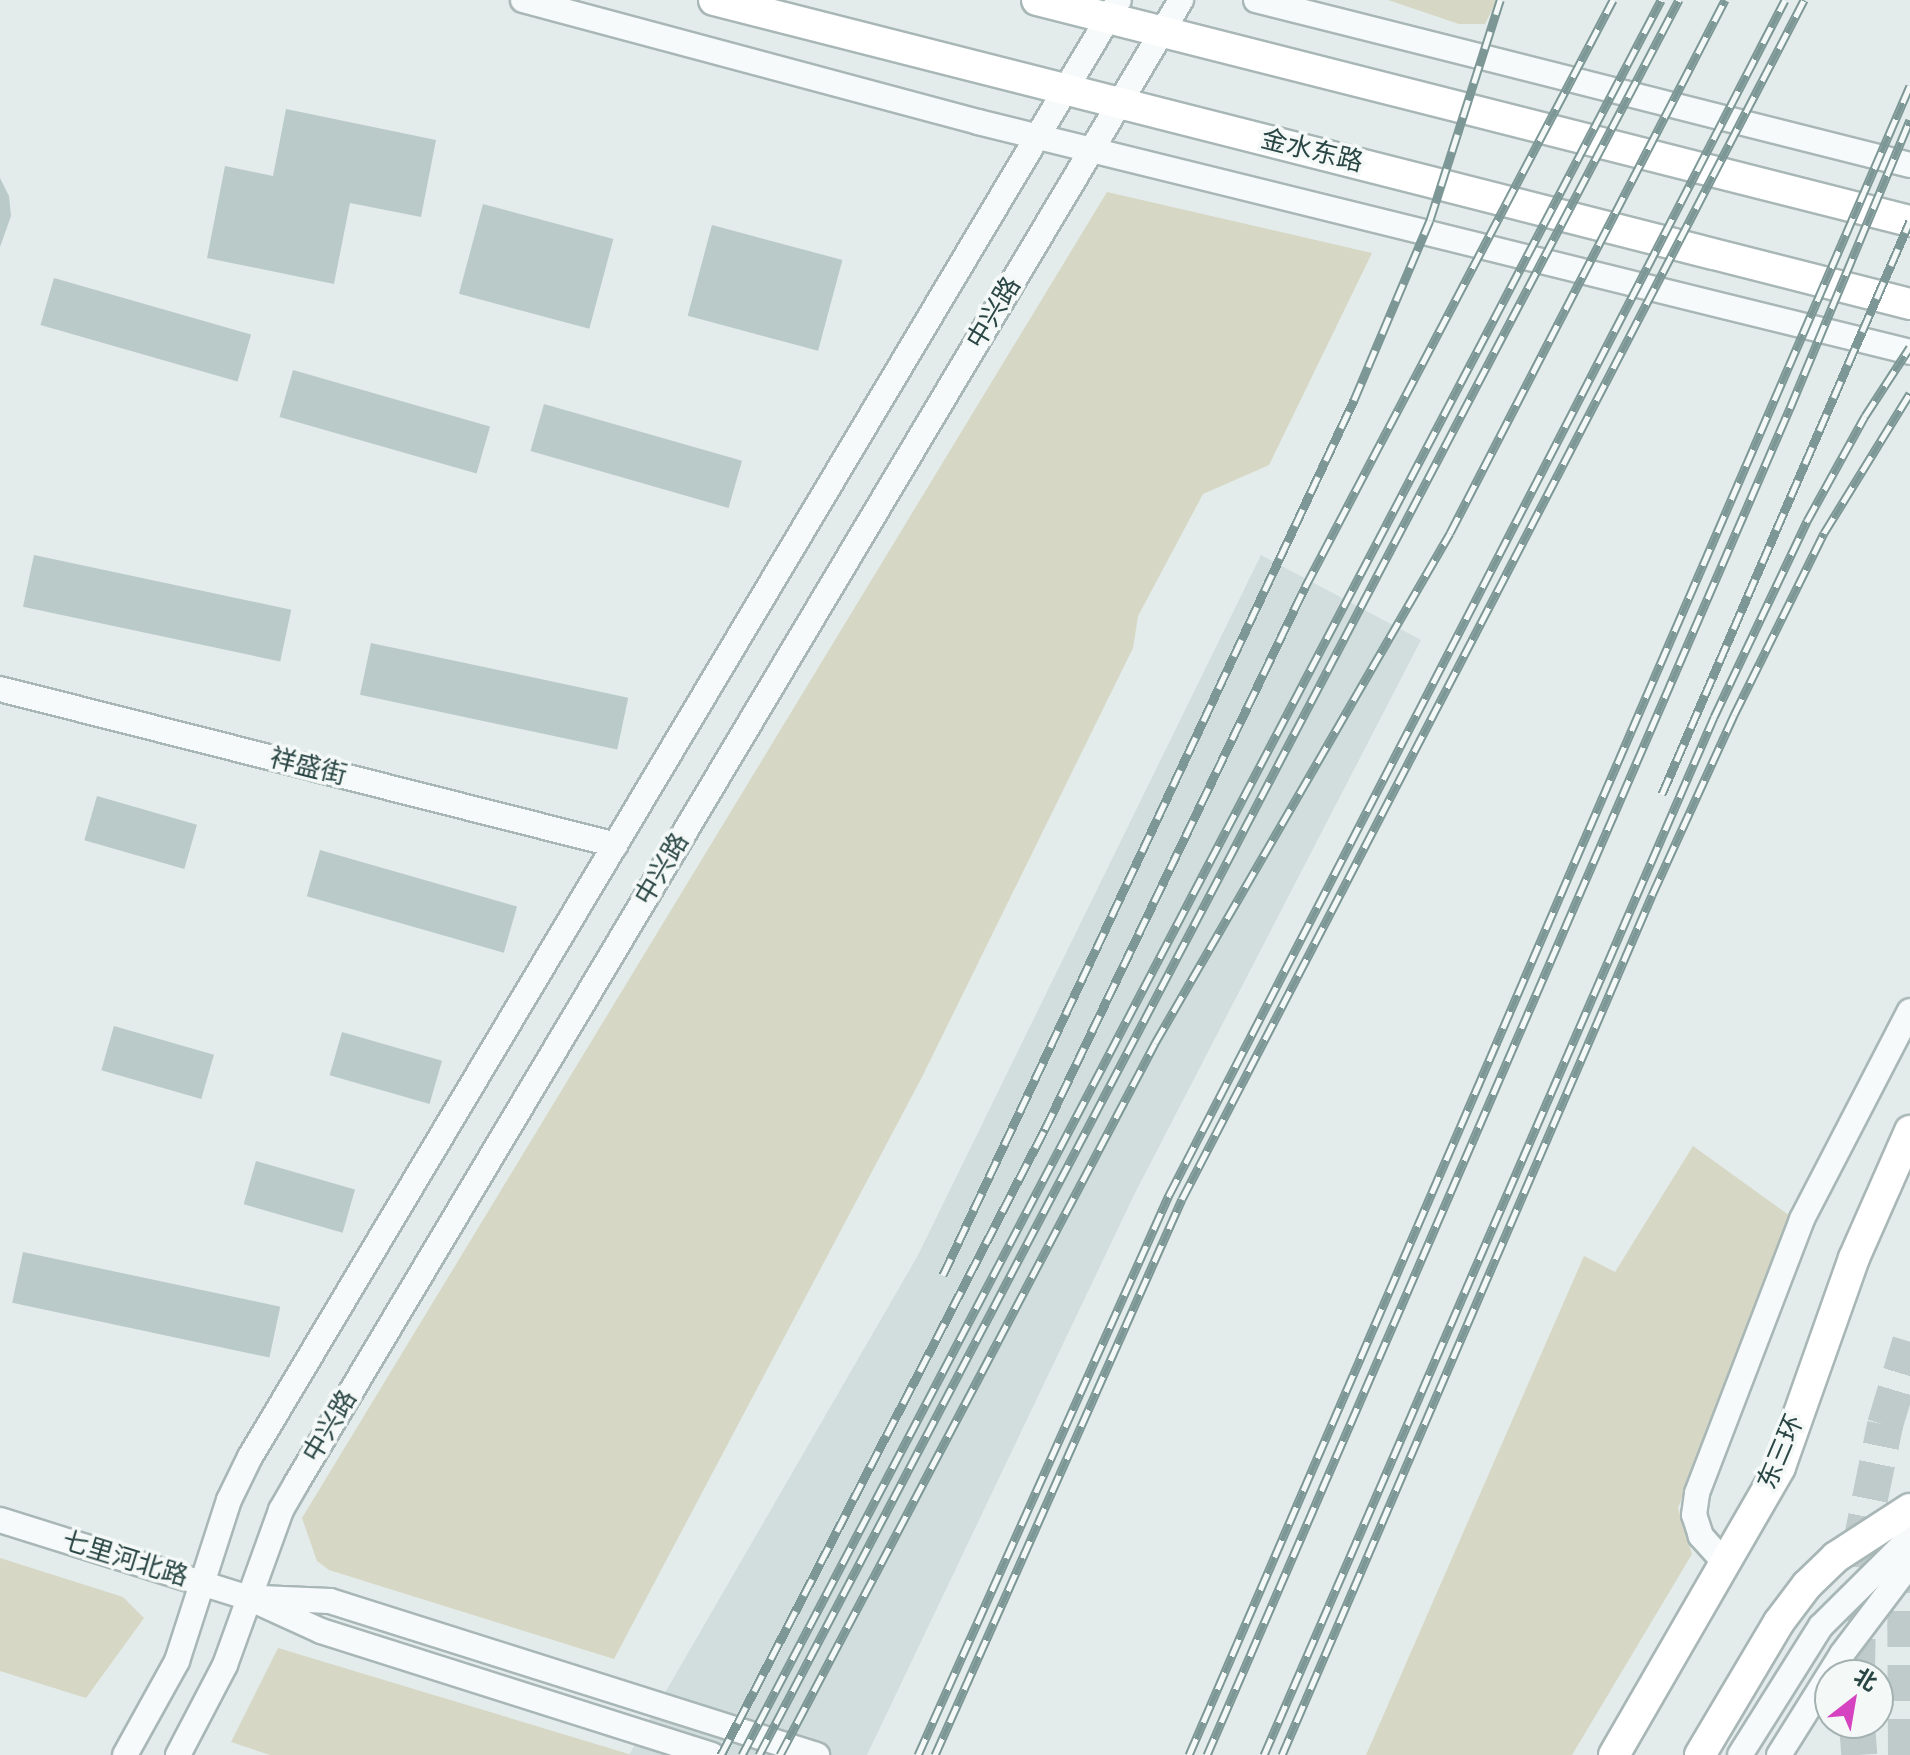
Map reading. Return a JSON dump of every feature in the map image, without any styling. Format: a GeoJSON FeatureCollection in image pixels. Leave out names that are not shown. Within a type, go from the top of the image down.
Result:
{"type":"FeatureCollection","features":[{"type":"Feature","properties":{"kind":"main road","name":"金水东路"},"geometry":{"type":"LineString","coordinates":[[714,0],[1910,304]]}},
{"type":"Feature","properties":{"kind":"main road"},"geometry":{"type":"LineString","coordinates":[[1037,0],[1114,9],[1162,32],[1910,221]]}},
{"type":"Feature","properties":{"kind":"main road","name":"东三环"},"geometry":{"type":"LineString","coordinates":[[1614,1755],[1780,1467],[1854,1258],[1910,1131]]}},
{"type":"Feature","properties":{"kind":"main road"},"geometry":{"type":"LineString","coordinates":[[1700,1755],[1779,1622],[1807,1585],[1836,1557],[1910,1509]]}},
{"type":"Feature","properties":{"kind":"street"},"geometry":{"type":"LineString","coordinates":[[523,0],[1038,136],[1910,352]]}},
{"type":"Feature","properties":{"kind":"street","name":"中兴路"},"geometry":{"type":"LineString","coordinates":[[178,1755],[225,1665],[281,1510],[1181,0]]}},
{"type":"Feature","properties":{"kind":"street"},"geometry":{"type":"LineString","coordinates":[[1256,0],[1910,165]]}},
{"type":"Feature","properties":{"kind":"street","name":"中兴路"},"geometry":{"type":"LineString","coordinates":[[125,1755],[177,1661],[229,1500],[250,1457],[1114,9]]}},
{"type":"Feature","properties":{"kind":"street","name":"祥盛街"},"geometry":{"type":"LineString","coordinates":[[0,689],[616,845]]}},
{"type":"Feature","properties":{"kind":"street"},"geometry":{"type":"LineString","coordinates":[[1726,1564],[1701,1536],[1694,1515],[1697,1493],[1802,1219],[1910,1011]]}},
{"type":"Feature","properties":{"kind":"street","name":"七里河北路"},"geometry":{"type":"LineString","coordinates":[[0,1520],[249,1598]]}},
{"type":"Feature","properties":{"kind":"street"},"geometry":{"type":"LineString","coordinates":[[1740,1755],[1821,1626],[1910,1538]]}},
{"type":"Feature","properties":{"kind":"street"},"geometry":{"type":"LineString","coordinates":[[1779,1755],[1842,1654],[1910,1564]]}},
{"type":"Feature","properties":{"kind":"street"},"geometry":{"type":"LineString","coordinates":[[249,1598],[321,1631],[712,1755]]}},
{"type":"Feature","properties":{"kind":"street"},"geometry":{"type":"LineString","coordinates":[[249,1598],[330,1601],[817,1755]]}},
{"type":"Feature","properties":{"kind":"shaded area"},"geometry":{"type":"Polygon","coordinates":[[[1261,555],[1421,640],[1134,1195],[867,1755],[629,1755],[917,1257],[1261,555]]]}},
{"type":"Feature","properties":{"kind":"green space"},"geometry":{"type":"Polygon","coordinates":[[[1388,0],[1497,0],[1485,24],[1459,24],[1388,0]]]}},
{"type":"Feature","properties":{"kind":"green space"},"geometry":{"type":"Polygon","coordinates":[[[1107,192],[1372,253],[1269,465],[1203,494],[1138,616],[1133,648],[922,1077],[614,1659],[329,1570],[317,1561],[302,1518],[1107,192]]]}},
{"type":"Feature","properties":{"kind":"green space"},"geometry":{"type":"Polygon","coordinates":[[[1693,1146],[1790,1216],[1678,1508],[1692,1554],[1572,1755],[1366,1755],[1584,1256],[1615,1272],[1693,1146]]]}},
{"type":"Feature","properties":{"kind":"green space"},"geometry":{"type":"Polygon","coordinates":[[[0,1558],[123,1597],[144,1618],[86,1698],[0,1671],[0,1558]]]}},
{"type":"Feature","properties":{"kind":"green space"},"geometry":{"type":"Polygon","coordinates":[[[278,1648],[632,1755],[270,1755],[231,1742],[278,1648]]]}},
{"type":"Feature","properties":{"kind":"building"},"geometry":{"type":"Polygon","coordinates":[[[286,109],[436,140],[421,217],[350,203],[334,284],[207,258],[225,166],[273,176],[286,109]]]}},
{"type":"Feature","properties":{"kind":"building"},"geometry":{"type":"Polygon","coordinates":[[[0,178],[9,196],[11,216],[0,247],[0,178]]]}},
{"type":"Feature","properties":{"kind":"building"},"geometry":{"type":"Polygon","coordinates":[[[483,204],[613,239],[589,329],[459,294],[483,204]]]}},
{"type":"Feature","properties":{"kind":"building"},"geometry":{"type":"Polygon","coordinates":[[[712,225],[842,260],[818,351],[688,316],[712,225]]]}},
{"type":"Feature","properties":{"kind":"building"},"geometry":{"type":"Polygon","coordinates":[[[54,278],[251,335],[238,382],[40,325],[54,278]]]}},
{"type":"Feature","properties":{"kind":"building"},"geometry":{"type":"Polygon","coordinates":[[[293,370],[490,427],[477,474],[279,417],[293,370]]]}},
{"type":"Feature","properties":{"kind":"building"},"geometry":{"type":"Polygon","coordinates":[[[544,404],[742,461],[729,508],[530,451],[544,404]]]}},
{"type":"Feature","properties":{"kind":"building"},"geometry":{"type":"Polygon","coordinates":[[[34,555],[291,610],[280,662],[23,607],[34,555]]]}},
{"type":"Feature","properties":{"kind":"building"},"geometry":{"type":"Polygon","coordinates":[[[371,643],[628,698],[617,750],[360,695],[371,643]]]}},
{"type":"Feature","properties":{"kind":"building"},"geometry":{"type":"Polygon","coordinates":[[[97,796],[197,825],[184,869],[84,840],[97,796]]]}},
{"type":"Feature","properties":{"kind":"building"},"geometry":{"type":"Polygon","coordinates":[[[320,850],[517,907],[504,953],[307,896],[320,850]]]}},
{"type":"Feature","properties":{"kind":"building"},"geometry":{"type":"Polygon","coordinates":[[[114,1026],[214,1055],[201,1099],[101,1070],[114,1026]]]}},
{"type":"Feature","properties":{"kind":"building"},"geometry":{"type":"Polygon","coordinates":[[[342,1032],[442,1061],[430,1104],[330,1075],[342,1032]]]}},
{"type":"Feature","properties":{"kind":"building"},"geometry":{"type":"Polygon","coordinates":[[[256,1161],[355,1189],[343,1233],[244,1204],[256,1161]]]}},
{"type":"Feature","properties":{"kind":"building"},"geometry":{"type":"Polygon","coordinates":[[[23,1252],[280,1307],[269,1358],[12,1303],[23,1252]]]}},
{"type":"Feature","properties":{"kind":"tunnel"},"geometry":{"type":"LineString","coordinates":[[1857,1659],[1859,1552],[1885,1425],[1910,1342]]}},
{"type":"Feature","properties":{"kind":"tunnel"},"geometry":{"type":"LineString","coordinates":[[1906,1755],[1905,1558],[1909,1541]]}},
{"type":"Feature","properties":{"kind":"tunnel"},"geometry":{"type":"LineString","coordinates":[[1858,1739],[1859,1755]]}},
{"type":"Feature","properties":{"kind":"railway"},"geometry":{"type":"LineString","coordinates":[[943,1275],[1354,400],[1430,220],[1500,0]]}},
{"type":"Feature","properties":{"kind":"railway"},"geometry":{"type":"LineString","coordinates":[[721,1755],[1045,1129],[1305,587],[1613,0]]}},
{"type":"Feature","properties":{"kind":"railway"},"geometry":{"type":"LineString","coordinates":[[742,1755],[1661,0]]}},
{"type":"Feature","properties":{"kind":"railway"},"geometry":{"type":"LineString","coordinates":[[759,1755],[1679,0]]}},
{"type":"Feature","properties":{"kind":"railway"},"geometry":{"type":"LineString","coordinates":[[780,1755],[1155,1043],[1450,533],[1725,0]]}},
{"type":"Feature","properties":{"kind":"railway"},"geometry":{"type":"LineString","coordinates":[[918,1755],[1169,1195],[1785,0]]}},
{"type":"Feature","properties":{"kind":"railway"},"geometry":{"type":"LineString","coordinates":[[935,1755],[1182,1199],[1804,0]]}},
{"type":"Feature","properties":{"kind":"railway"},"geometry":{"type":"LineString","coordinates":[[1189,1755],[1910,86]]}},
{"type":"Feature","properties":{"kind":"railway"},"geometry":{"type":"LineString","coordinates":[[1207,1755],[1790,408],[1910,120]]}},
{"type":"Feature","properties":{"kind":"railway"},"geometry":{"type":"LineString","coordinates":[[1662,794],[1910,221]]}},
{"type":"Feature","properties":{"kind":"railway"},"geometry":{"type":"LineString","coordinates":[[1264,1755],[1714,717],[1807,521],[1865,416],[1910,347]]}},
{"type":"Feature","properties":{"kind":"railway"},"geometry":{"type":"LineString","coordinates":[[1282,1755],[1652,895],[1734,715],[1824,533],[1910,393]]}}]}
